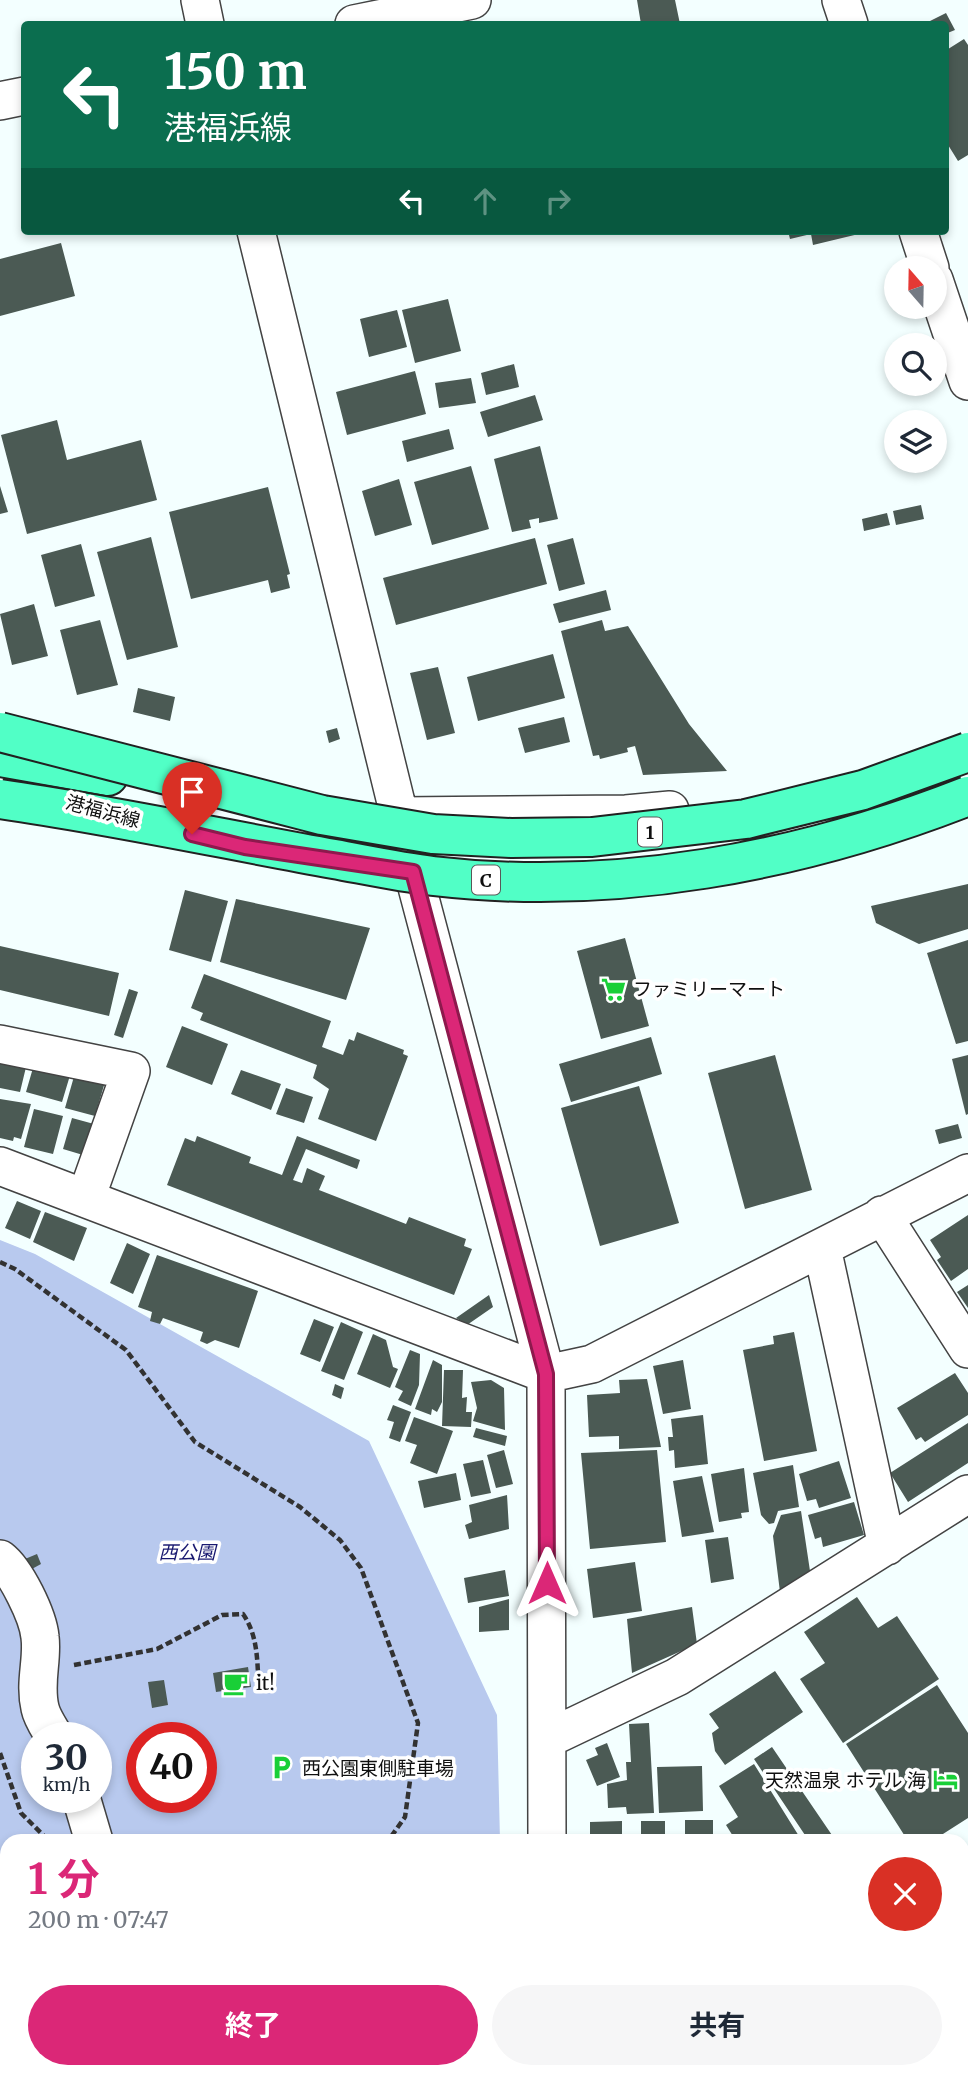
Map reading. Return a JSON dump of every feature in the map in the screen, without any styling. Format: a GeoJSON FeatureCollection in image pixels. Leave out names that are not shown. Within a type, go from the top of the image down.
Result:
{"type":"FeatureCollection","features":[{"type":"Feature","properties":{"kind":"highway"},"geometry":{"type":"LineString","coordinates":[[0,732],[322,815]]}},
{"type":"Feature","properties":{"kind":"highway","name":"1"},"geometry":{"type":"LineString","coordinates":[[0,757],[433,834],[511,838],[592,837],[683,829],[806,806],[863,790],[968,752]]}},
{"type":"Feature","properties":{"kind":"highway","name":"C"},"geometry":{"type":"LineString","coordinates":[[0,799],[433,876],[507,881],[599,879],[754,860],[877,830],[968,796]]}},
{"type":"Feature","properties":{"kind":"street"},"geometry":{"type":"LineString","coordinates":[[200,0],[204,21]]}},
{"type":"Feature","properties":{"kind":"street"},"geometry":{"type":"LineString","coordinates":[[369,21],[472,0]]}},
{"type":"Feature","properties":{"kind":"street"},"geometry":{"type":"LineString","coordinates":[[841,0],[848,21]]}},
{"type":"Feature","properties":{"kind":"street"},"geometry":{"type":"LineString","coordinates":[[0,102],[21,97]]}},
{"type":"Feature","properties":{"kind":"street"},"geometry":{"type":"LineString","coordinates":[[257,235],[413,872],[546,1374],[547,1834]]}},
{"type":"Feature","properties":{"kind":"street"},"geometry":{"type":"LineString","coordinates":[[919,235],[926,256]]}},
{"type":"Feature","properties":{"kind":"street"},"geometry":{"type":"LineString","coordinates":[[947,319],[968,381]]}},
{"type":"Feature","properties":{"kind":"street"},"geometry":{"type":"LineString","coordinates":[[0,738],[256,793],[400,816],[626,814],[763,800],[901,761],[968,734]]}},
{"type":"Feature","properties":{"kind":"street","name":"港福浜線"},"geometry":{"type":"LineString","coordinates":[[0,785],[245,847],[413,872],[522,880],[627,883],[775,871],[928,826],[968,810]]}},
{"type":"Feature","properties":{"kind":"street"},"geometry":{"type":"LineString","coordinates":[[0,1044],[131,1071],[86,1198]]}},
{"type":"Feature","properties":{"kind":"street"},"geometry":{"type":"LineString","coordinates":[[0,1166],[546,1374],[592,1364],[968,1173]]}},
{"type":"Feature","properties":{"kind":"street"},"geometry":{"type":"LineString","coordinates":[[882,1215],[968,1349]]}},
{"type":"Feature","properties":{"kind":"street"},"geometry":{"type":"LineString","coordinates":[[822,1248],[887,1546]]}},
{"type":"Feature","properties":{"kind":"street"},"geometry":{"type":"LineString","coordinates":[[547,1740],[677,1676],[968,1494]]}},
{"type":"Feature","properties":{"kind":"street"},"geometry":{"type":"LineString","coordinates":[[0,1559],[7,1564],[29,1602],[40,1636],[36,1675],[40,1710],[46,1722]]}},
{"type":"Feature","properties":{"kind":"street"},"geometry":{"type":"LineString","coordinates":[[86,1813],[92,1834]]}},
{"type":"Feature","properties":{"kind":"path"},"geometry":{"type":"LineString","coordinates":[[0,1262],[15,1269],[126,1350],[195,1442],[300,1507],[340,1540],[361,1568],[418,1723],[405,1817],[393,1834]]}},
{"type":"Feature","properties":{"kind":"path"},"geometry":{"type":"LineString","coordinates":[[36,1675],[157,1649],[222,1615],[243,1614],[250,1623],[258,1651],[259,1692]]}},
{"type":"Feature","properties":{"kind":"path"},"geometry":{"type":"LineString","coordinates":[[0,1753],[21,1813],[42,1834]]}},
{"type":"Feature","properties":{"kind":"green space","name":"西公園"},"geometry":{"type":"Polygon","coordinates":[[[0,1240],[35,1254],[369,1441],[497,1715],[500,1834],[0,1834],[0,1240]]]}},
{"type":"Feature","properties":{"kind":"building"},"geometry":{"type":"Polygon","coordinates":[[[637,0],[675,0],[679,21],[640,21],[637,0]]]}},
{"type":"Feature","properties":{"kind":"building"},"geometry":{"type":"Polygon","coordinates":[[[946,13],[955,30],[949,32],[949,21],[930,21],[946,13]]]}},
{"type":"Feature","properties":{"kind":"building"},"geometry":{"type":"Polygon","coordinates":[[[964,39],[968,45],[968,155],[958,161],[949,146],[949,48],[964,39]]]}},
{"type":"Feature","properties":{"kind":"building"},"geometry":{"type":"Polygon","coordinates":[[[789,235],[807,235],[790,239],[789,235]]]}},
{"type":"Feature","properties":{"kind":"building"},"geometry":{"type":"Polygon","coordinates":[[[811,235],[855,235],[813,245],[811,235]]]}},
{"type":"Feature","properties":{"kind":"building"},"geometry":{"type":"Polygon","coordinates":[[[61,243],[75,296],[0,316],[0,259],[61,243]]]}},
{"type":"Feature","properties":{"kind":"building"},"geometry":{"type":"Polygon","coordinates":[[[448,299],[461,351],[415,363],[402,310],[448,299]]]}},
{"type":"Feature","properties":{"kind":"building"},"geometry":{"type":"Polygon","coordinates":[[[397,310],[407,347],[369,357],[360,319],[397,310]]]}},
{"type":"Feature","properties":{"kind":"building"},"geometry":{"type":"Polygon","coordinates":[[[514,364],[519,387],[486,395],[481,373],[514,364]]]}},
{"type":"Feature","properties":{"kind":"building"},"geometry":{"type":"Polygon","coordinates":[[[415,371],[426,414],[347,435],[336,392],[415,371]]]}},
{"type":"Feature","properties":{"kind":"building"},"geometry":{"type":"Polygon","coordinates":[[[471,378],[476,403],[439,408],[435,383],[471,378]]]}},
{"type":"Feature","properties":{"kind":"building"},"geometry":{"type":"Polygon","coordinates":[[[535,395],[543,420],[488,437],[480,412],[535,395]]]}},
{"type":"Feature","properties":{"kind":"building"},"geometry":{"type":"Polygon","coordinates":[[[57,420],[67,460],[141,440],[157,500],[27,534],[1,435],[57,420]]]}},
{"type":"Feature","properties":{"kind":"building"},"geometry":{"type":"Polygon","coordinates":[[[449,429],[454,449],[407,462],[402,441],[449,429]]]}},
{"type":"Feature","properties":{"kind":"building"},"geometry":{"type":"Polygon","coordinates":[[[540,446],[558,519],[539,523],[539,518],[529,520],[531,528],[512,532],[494,459],[540,446]]]}},
{"type":"Feature","properties":{"kind":"building"},"geometry":{"type":"Polygon","coordinates":[[[471,466],[489,529],[432,545],[414,482],[471,466]]]}},
{"type":"Feature","properties":{"kind":"building"},"geometry":{"type":"Polygon","coordinates":[[[399,479],[412,525],[375,536],[362,491],[399,479]]]}},
{"type":"Feature","properties":{"kind":"building"},"geometry":{"type":"Polygon","coordinates":[[[0,486],[8,512],[0,514],[0,486]]]}},
{"type":"Feature","properties":{"kind":"building"},"geometry":{"type":"Polygon","coordinates":[[[268,487],[290,574],[287,575],[290,588],[271,593],[268,580],[191,599],[169,512],[268,487]]]}},
{"type":"Feature","properties":{"kind":"building"},"geometry":{"type":"Polygon","coordinates":[[[921,505],[924,519],[896,525],[893,511],[921,505]]]}},
{"type":"Feature","properties":{"kind":"building"},"geometry":{"type":"Polygon","coordinates":[[[887,513],[890,525],[864,531],[862,519],[887,513]]]}},
{"type":"Feature","properties":{"kind":"building"},"geometry":{"type":"Polygon","coordinates":[[[151,537],[178,647],[127,660],[97,552],[151,537]]]}},
{"type":"Feature","properties":{"kind":"building"},"geometry":{"type":"Polygon","coordinates":[[[535,538],[547,584],[396,625],[383,578],[535,538]]]}},
{"type":"Feature","properties":{"kind":"building"},"geometry":{"type":"Polygon","coordinates":[[[573,538],[585,584],[559,591],[547,545],[573,538]]]}},
{"type":"Feature","properties":{"kind":"building"},"geometry":{"type":"Polygon","coordinates":[[[81,544],[95,596],[55,607],[41,555],[81,544]]]}},
{"type":"Feature","properties":{"kind":"building"},"geometry":{"type":"Polygon","coordinates":[[[606,590],[611,610],[559,623],[553,604],[606,590]]]}},
{"type":"Feature","properties":{"kind":"building"},"geometry":{"type":"Polygon","coordinates":[[[34,604],[48,656],[12,665],[0,614],[34,604]]]}},
{"type":"Feature","properties":{"kind":"building"},"geometry":{"type":"Polygon","coordinates":[[[100,620],[118,685],[77,695],[60,630],[100,620]]]}},
{"type":"Feature","properties":{"kind":"building"},"geometry":{"type":"Polygon","coordinates":[[[602,620],[605,631],[628,626],[689,724],[727,771],[643,775],[635,746],[627,748],[628,752],[600,759],[599,755],[593,756],[561,631],[602,620]]]}},
{"type":"Feature","properties":{"kind":"building"},"geometry":{"type":"Polygon","coordinates":[[[553,654],[565,698],[478,721],[467,677],[553,654]]]}},
{"type":"Feature","properties":{"kind":"building"},"geometry":{"type":"Polygon","coordinates":[[[438,667],[455,733],[427,740],[410,673],[438,667]]]}},
{"type":"Feature","properties":{"kind":"building"},"geometry":{"type":"Polygon","coordinates":[[[138,688],[175,697],[170,721],[133,712],[138,688]]]}},
{"type":"Feature","properties":{"kind":"building"},"geometry":{"type":"Polygon","coordinates":[[[564,717],[570,742],[525,753],[518,728],[564,717]]]}},
{"type":"Feature","properties":{"kind":"building"},"geometry":{"type":"Polygon","coordinates":[[[337,728],[340,739],[329,743],[326,731],[337,728]]]}},
{"type":"Feature","properties":{"kind":"building"},"geometry":{"type":"Polygon","coordinates":[[[968,884],[968,929],[919,944],[876,923],[871,906],[968,884]]]}},
{"type":"Feature","properties":{"kind":"building"},"geometry":{"type":"Polygon","coordinates":[[[185,890],[228,901],[211,962],[169,950],[185,890]]]}},
{"type":"Feature","properties":{"kind":"building"},"geometry":{"type":"Polygon","coordinates":[[[236,899],[370,928],[346,1000],[220,962],[236,899]]]}},
{"type":"Feature","properties":{"kind":"building","name":"ファミリーマート"},"geometry":{"type":"Polygon","coordinates":[[[625,938],[649,1026],[601,1039],[577,951],[625,938]]]}},
{"type":"Feature","properties":{"kind":"building"},"geometry":{"type":"Polygon","coordinates":[[[968,940],[968,1041],[956,1044],[927,953],[968,940]]]}},
{"type":"Feature","properties":{"kind":"building"},"geometry":{"type":"Polygon","coordinates":[[[0,946],[119,973],[109,1016],[0,990],[0,946]]]}},
{"type":"Feature","properties":{"kind":"building"},"geometry":{"type":"Polygon","coordinates":[[[204,974],[331,1021],[322,1047],[343,1055],[349,1039],[354,1041],[357,1032],[404,1050],[403,1054],[408,1056],[376,1141],[318,1119],[329,1089],[313,1078],[317,1065],[200,1020],[203,1013],[191,1008],[204,974]]]}},
{"type":"Feature","properties":{"kind":"building"},"geometry":{"type":"Polygon","coordinates":[[[129,989],[138,992],[123,1038],[114,1035],[129,989]]]}},
{"type":"Feature","properties":{"kind":"building"},"geometry":{"type":"Polygon","coordinates":[[[182,1026],[228,1044],[212,1085],[166,1067],[182,1026]]]}},
{"type":"Feature","properties":{"kind":"building"},"geometry":{"type":"Polygon","coordinates":[[[651,1037],[662,1074],[571,1102],[559,1064],[651,1037]]]}},
{"type":"Feature","properties":{"kind":"building"},"geometry":{"type":"Polygon","coordinates":[[[775,1055],[812,1190],[745,1209],[708,1073],[775,1055]]]}},
{"type":"Feature","properties":{"kind":"building"},"geometry":{"type":"Polygon","coordinates":[[[968,1055],[968,1114],[966,1115],[952,1059],[968,1055]]]}},
{"type":"Feature","properties":{"kind":"building"},"geometry":{"type":"Polygon","coordinates":[[[0,1057],[27,1063],[20,1092],[0,1088],[0,1057]]]}},
{"type":"Feature","properties":{"kind":"building"},"geometry":{"type":"Polygon","coordinates":[[[35,1061],[71,1072],[62,1102],[26,1092],[35,1061]]]}},
{"type":"Feature","properties":{"kind":"building"},"geometry":{"type":"Polygon","coordinates":[[[241,1070],[281,1084],[271,1110],[231,1094],[241,1070]]]}},
{"type":"Feature","properties":{"kind":"building"},"geometry":{"type":"Polygon","coordinates":[[[75,1073],[105,1082],[95,1116],[65,1108],[75,1073]]]}},
{"type":"Feature","properties":{"kind":"building"},"geometry":{"type":"Polygon","coordinates":[[[639,1086],[679,1223],[600,1246],[561,1108],[639,1086]]]}},
{"type":"Feature","properties":{"kind":"building"},"geometry":{"type":"Polygon","coordinates":[[[286,1088],[313,1097],[304,1123],[276,1114],[286,1088]]]}},
{"type":"Feature","properties":{"kind":"building"},"geometry":{"type":"Polygon","coordinates":[[[0,1099],[31,1104],[21,1139],[14,1137],[13,1141],[0,1138],[0,1099]]]}},
{"type":"Feature","properties":{"kind":"building"},"geometry":{"type":"Polygon","coordinates":[[[34,1109],[63,1116],[53,1154],[24,1147],[34,1109]]]}},
{"type":"Feature","properties":{"kind":"building"},"geometry":{"type":"Polygon","coordinates":[[[72,1118],[94,1124],[83,1155],[63,1149],[72,1118]]]}},
{"type":"Feature","properties":{"kind":"building"},"geometry":{"type":"Polygon","coordinates":[[[958,1124],[962,1138],[939,1144],[935,1130],[958,1124]]]}},
{"type":"Feature","properties":{"kind":"building"},"geometry":{"type":"Polygon","coordinates":[[[197,1136],[251,1157],[249,1163],[282,1175],[297,1136],[360,1160],[357,1169],[306,1149],[293,1180],[302,1183],[307,1168],[325,1176],[319,1190],[406,1224],[409,1217],[466,1239],[464,1246],[472,1249],[454,1295],[167,1185],[185,1138],[195,1142],[197,1136]]]}},
{"type":"Feature","properties":{"kind":"building"},"geometry":{"type":"Polygon","coordinates":[[[17,1201],[41,1211],[30,1239],[5,1228],[17,1201]]]}},
{"type":"Feature","properties":{"kind":"building"},"geometry":{"type":"Polygon","coordinates":[[[45,1212],[87,1228],[74,1261],[33,1242],[45,1212]]]}},
{"type":"Feature","properties":{"kind":"building"},"geometry":{"type":"Polygon","coordinates":[[[968,1215],[968,1269],[951,1281],[937,1260],[941,1257],[930,1240],[968,1215]]]}},
{"type":"Feature","properties":{"kind":"building"},"geometry":{"type":"Polygon","coordinates":[[[127,1243],[150,1254],[133,1294],[110,1283],[127,1243]]]}},
{"type":"Feature","properties":{"kind":"building"},"geometry":{"type":"Polygon","coordinates":[[[157,1255],[258,1291],[239,1348],[215,1340],[207,1344],[200,1341],[203,1332],[163,1318],[160,1324],[150,1321],[152,1312],[138,1307],[157,1255]]]}},
{"type":"Feature","properties":{"kind":"building"},"geometry":{"type":"Polygon","coordinates":[[[968,1285],[968,1308],[957,1292],[968,1285]]]}},
{"type":"Feature","properties":{"kind":"building"},"geometry":{"type":"Polygon","coordinates":[[[489,1295],[493,1307],[467,1325],[456,1318],[489,1295]]]}},
{"type":"Feature","properties":{"kind":"building"},"geometry":{"type":"Polygon","coordinates":[[[314,1319],[334,1327],[320,1362],[300,1354],[314,1319]]]}},
{"type":"Feature","properties":{"kind":"building"},"geometry":{"type":"Polygon","coordinates":[[[341,1322],[363,1332],[344,1380],[321,1371],[341,1322]]]}},
{"type":"Feature","properties":{"kind":"building"},"geometry":{"type":"Polygon","coordinates":[[[794,1332],[817,1451],[764,1461],[743,1350],[774,1344],[773,1336],[794,1332]]]}},
{"type":"Feature","properties":{"kind":"building"},"geometry":{"type":"Polygon","coordinates":[[[373,1334],[386,1340],[393,1367],[398,1369],[390,1388],[357,1374],[373,1334]]]}},
{"type":"Feature","properties":{"kind":"building"},"geometry":{"type":"Polygon","coordinates":[[[410,1350],[420,1354],[419,1385],[411,1406],[398,1400],[403,1391],[395,1387],[410,1350]]]}},
{"type":"Feature","properties":{"kind":"building"},"geometry":{"type":"Polygon","coordinates":[[[433,1360],[442,1365],[442,1402],[437,1412],[432,1409],[431,1415],[415,1409],[433,1360]]]}},
{"type":"Feature","properties":{"kind":"building"},"geometry":{"type":"Polygon","coordinates":[[[683,1360],[691,1409],[663,1414],[653,1366],[683,1360]]]}},
{"type":"Feature","properties":{"kind":"building"},"geometry":{"type":"Polygon","coordinates":[[[444,1370],[463,1370],[462,1398],[467,1397],[466,1412],[472,1412],[471,1427],[442,1426],[444,1370]]]}},
{"type":"Feature","properties":{"kind":"building"},"geometry":{"type":"Polygon","coordinates":[[[955,1373],[968,1393],[968,1415],[925,1442],[921,1437],[916,1440],[897,1408],[955,1373]]]}},
{"type":"Feature","properties":{"kind":"building"},"geometry":{"type":"Polygon","coordinates":[[[647,1379],[661,1447],[619,1449],[619,1436],[589,1437],[587,1395],[620,1393],[619,1380],[647,1379]]]}},
{"type":"Feature","properties":{"kind":"building"},"geometry":{"type":"Polygon","coordinates":[[[491,1380],[504,1388],[505,1430],[473,1421],[477,1408],[471,1382],[491,1380]]]}},
{"type":"Feature","properties":{"kind":"building"},"geometry":{"type":"Polygon","coordinates":[[[335,1384],[344,1388],[341,1399],[332,1395],[335,1384]]]}},
{"type":"Feature","properties":{"kind":"building"},"geometry":{"type":"Polygon","coordinates":[[[393,1405],[411,1412],[400,1442],[389,1438],[394,1422],[387,1420],[393,1405]]]}},
{"type":"Feature","properties":{"kind":"building"},"geometry":{"type":"Polygon","coordinates":[[[703,1415],[708,1464],[675,1468],[674,1450],[669,1451],[668,1437],[673,1437],[671,1419],[703,1415]]]}},
{"type":"Feature","properties":{"kind":"building"},"geometry":{"type":"Polygon","coordinates":[[[414,1417],[453,1431],[437,1474],[410,1463],[417,1445],[405,1441],[414,1417]]]}},
{"type":"Feature","properties":{"kind":"building"},"geometry":{"type":"Polygon","coordinates":[[[968,1423],[968,1463],[908,1502],[890,1473],[968,1423]]]}},
{"type":"Feature","properties":{"kind":"building"},"geometry":{"type":"Polygon","coordinates":[[[476,1428],[507,1436],[505,1446],[473,1437],[476,1428]]]}},
{"type":"Feature","properties":{"kind":"building"},"geometry":{"type":"Polygon","coordinates":[[[504,1450],[513,1484],[496,1488],[487,1455],[504,1450]]]}},
{"type":"Feature","properties":{"kind":"building"},"geometry":{"type":"Polygon","coordinates":[[[657,1450],[666,1542],[590,1549],[581,1453],[657,1450]]]}},
{"type":"Feature","properties":{"kind":"building"},"geometry":{"type":"Polygon","coordinates":[[[483,1460],[491,1493],[471,1497],[463,1464],[483,1460]]]}},
{"type":"Feature","properties":{"kind":"building"},"geometry":{"type":"Polygon","coordinates":[[[839,1461],[851,1498],[819,1508],[816,1499],[807,1501],[799,1474],[839,1461]]]}},
{"type":"Feature","properties":{"kind":"building"},"geometry":{"type":"Polygon","coordinates":[[[793,1465],[799,1507],[778,1511],[774,1523],[769,1524],[761,1515],[753,1473],[793,1465]]]}},
{"type":"Feature","properties":{"kind":"building"},"geometry":{"type":"Polygon","coordinates":[[[744,1468],[749,1512],[741,1513],[742,1518],[719,1522],[711,1474],[744,1468]]]}},
{"type":"Feature","properties":{"kind":"building"},"geometry":{"type":"Polygon","coordinates":[[[456,1473],[461,1500],[424,1508],[418,1481],[456,1473]]]}},
{"type":"Feature","properties":{"kind":"building"},"geometry":{"type":"Polygon","coordinates":[[[702,1476],[714,1532],[682,1537],[673,1481],[702,1476]]]}},
{"type":"Feature","properties":{"kind":"building"},"geometry":{"type":"Polygon","coordinates":[[[507,1495],[509,1529],[469,1539],[465,1525],[472,1522],[469,1505],[507,1495]]]}},
{"type":"Feature","properties":{"kind":"building"},"geometry":{"type":"Polygon","coordinates":[[[854,1502],[864,1535],[823,1547],[821,1537],[815,1539],[808,1515],[854,1502]]]}},
{"type":"Feature","properties":{"kind":"building"},"geometry":{"type":"Polygon","coordinates":[[[801,1511],[810,1571],[780,1592],[773,1536],[781,1515],[801,1511]]]}},
{"type":"Feature","properties":{"kind":"building"},"geometry":{"type":"Polygon","coordinates":[[[728,1537],[734,1579],[711,1583],[705,1540],[728,1537]]]}},
{"type":"Feature","properties":{"kind":"building"},"geometry":{"type":"Polygon","coordinates":[[[37,1554],[41,1564],[30,1570],[25,1559],[37,1554]]]}},
{"type":"Feature","properties":{"kind":"building"},"geometry":{"type":"Polygon","coordinates":[[[635,1562],[642,1611],[593,1618],[587,1569],[635,1562]]]}},
{"type":"Feature","properties":{"kind":"building"},"geometry":{"type":"Polygon","coordinates":[[[505,1570],[509,1596],[468,1603],[464,1578],[505,1570]]]}},
{"type":"Feature","properties":{"kind":"building"},"geometry":{"type":"Polygon","coordinates":[[[857,1597],[878,1628],[897,1616],[939,1679],[843,1743],[800,1679],[825,1663],[804,1632],[857,1597]]]}},
{"type":"Feature","properties":{"kind":"building"},"geometry":{"type":"Polygon","coordinates":[[[509,1599],[509,1630],[479,1632],[479,1607],[509,1599]]]}},
{"type":"Feature","properties":{"kind":"building"},"geometry":{"type":"Polygon","coordinates":[[[692,1607],[697,1644],[632,1673],[627,1619],[692,1607]]]}},
{"type":"Feature","properties":{"kind":"building"},"geometry":{"type":"Polygon","coordinates":[[[248,1667],[251,1687],[216,1692],[213,1673],[248,1667]]]}},
{"type":"Feature","properties":{"kind":"building"},"geometry":{"type":"Polygon","coordinates":[[[775,1671],[803,1712],[725,1765],[715,1751],[712,1733],[719,1728],[709,1714],[775,1671]]]}},
{"type":"Feature","properties":{"kind":"building"},"geometry":{"type":"Polygon","coordinates":[[[164,1680],[168,1705],[152,1708],[148,1682],[164,1680]]]}},
{"type":"Feature","properties":{"kind":"building"},"geometry":{"type":"Polygon","coordinates":[[[937,1685],[968,1733],[968,1818],[943,1834],[904,1834],[846,1744],[937,1685]]]}},
{"type":"Feature","properties":{"kind":"building"},"geometry":{"type":"Polygon","coordinates":[[[649,1723],[654,1813],[627,1814],[626,1807],[608,1808],[607,1784],[627,1780],[626,1762],[631,1762],[629,1724],[649,1723]]]}},
{"type":"Feature","properties":{"kind":"building"},"geometry":{"type":"Polygon","coordinates":[[[607,1743],[620,1777],[597,1786],[586,1760],[598,1755],[595,1748],[607,1743]]]}},
{"type":"Feature","properties":{"kind":"building"},"geometry":{"type":"Polygon","coordinates":[[[772,1747],[831,1834],[804,1834],[754,1759],[772,1747]]]}},
{"type":"Feature","properties":{"kind":"building"},"geometry":{"type":"Polygon","coordinates":[[[754,1764],[798,1834],[732,1834],[726,1825],[738,1817],[719,1786],[754,1764]]]}},
{"type":"Feature","properties":{"kind":"building"},"geometry":{"type":"Polygon","coordinates":[[[702,1766],[703,1811],[659,1813],[657,1767],[702,1766]]]}},
{"type":"Feature","properties":{"kind":"building"},"geometry":{"type":"Polygon","coordinates":[[[685,1820],[713,1820],[713,1834],[685,1834],[685,1820]]]}},
{"type":"Feature","properties":{"kind":"building"},"geometry":{"type":"Polygon","coordinates":[[[622,1821],[622,1834],[590,1834],[590,1822],[622,1821]]]}},
{"type":"Feature","properties":{"kind":"building"},"geometry":{"type":"Polygon","coordinates":[[[641,1821],[665,1821],[665,1834],[641,1834],[641,1821]]]}},
{"type":"Feature","properties":{"kind":"place","name":"ファミリーマート"},"geometry":{"type":"Point","coordinates":[613,989]}},
{"type":"Feature","properties":{"kind":"place","name":"it!"},"geometry":{"type":"Point","coordinates":[236,1683]}},
{"type":"Feature","properties":{"kind":"place","name":"西公園東側駐車場"},"geometry":{"type":"Point","coordinates":[282,1768]}},
{"type":"Feature","properties":{"kind":"place","name":"天然温泉 ホテル 海"},"geometry":{"type":"Point","coordinates":[946,1780]}},
{"type":"Feature","properties":{"kind":"route"},"geometry":{"type":"LineString","coordinates":[[192,834],[245,847],[413,872],[546,1374],[547,1583]]}}]}
